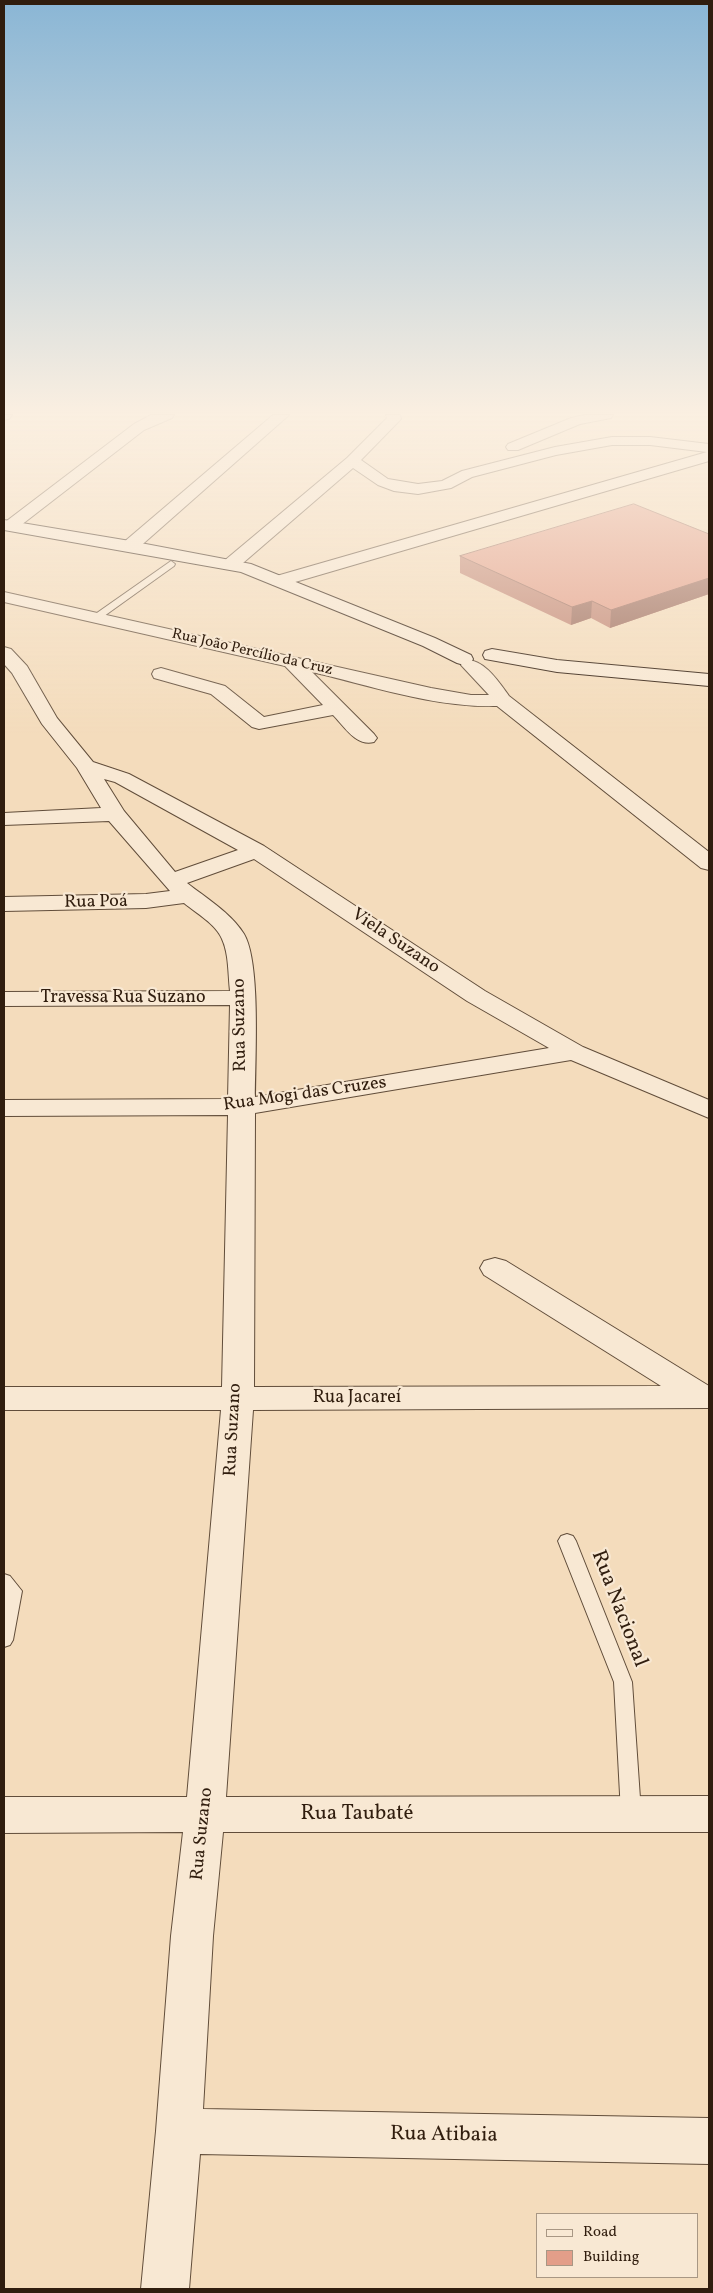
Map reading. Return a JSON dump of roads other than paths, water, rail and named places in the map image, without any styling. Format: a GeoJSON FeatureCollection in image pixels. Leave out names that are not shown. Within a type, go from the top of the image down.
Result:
{"type":"FeatureCollection","features":[{"type":"Feature","properties":{"kind":"street"},"geometry":{"type":"LineString","coordinates":[[130,546],[158,522]]}},
{"type":"Feature","properties":{"kind":"street"},"geometry":{"type":"LineString","coordinates":[[230,565],[280,522]]}},
{"type":"Feature","properties":{"kind":"street"},"geometry":{"type":"LineString","coordinates":[[278,581],[481,522]]}},
{"type":"Feature","properties":{"kind":"street"},"geometry":{"type":"LineString","coordinates":[[7,525],[230,565],[278,581],[429,642],[483,660],[709,680]]}},
{"type":"Feature","properties":{"kind":"street","name":"Rua João Percílio da Cruz"},"geometry":{"type":"LineString","coordinates":[[4,597],[452,699],[497,693]]}},
{"type":"Feature","properties":{"kind":"street","name":"Rua Suzano"},"geometry":{"type":"LineString","coordinates":[[6,657],[20,670],[49,720],[86,766],[114,814],[180,889],[222,923],[233,936],[238,951],[243,998],[238,1399],[205,1815],[192,1936],[179,2131],[165,2289]]}},
{"type":"Feature","properties":{"kind":"street"},"geometry":{"type":"LineString","coordinates":[[483,660],[497,693],[709,862]]}},
{"type":"Feature","properties":{"kind":"street"},"geometry":{"type":"LineString","coordinates":[[292,663],[367,738]]}},
{"type":"Feature","properties":{"kind":"street"},"geometry":{"type":"LineString","coordinates":[[161,674],[218,690],[259,723],[266,724],[336,708]]}},
{"type":"Feature","properties":{"kind":"street","name":"Viela Suzano"},"geometry":{"type":"LineString","coordinates":[[86,766],[122,778],[256,851],[476,996],[574,1052],[709,1110]]}},
{"type":"Feature","properties":{"kind":"street"},"geometry":{"type":"LineString","coordinates":[[4,818],[114,814]]}},
{"type":"Feature","properties":{"kind":"street","name":"Rua Poá"},"geometry":{"type":"LineString","coordinates":[[4,904],[146,901],[180,889],[256,851]]}},
{"type":"Feature","properties":{"kind":"street","name":"Travessa Rua Suzano"},"geometry":{"type":"LineString","coordinates":[[4,999],[243,998]]}},
{"type":"Feature","properties":{"kind":"street","name":"Rua Mogi das Cruzes"},"geometry":{"type":"LineString","coordinates":[[4,1108],[242,1107],[574,1052]]}},
{"type":"Feature","properties":{"kind":"street"},"geometry":{"type":"LineString","coordinates":[[495,1268],[706,1397]]}},
{"type":"Feature","properties":{"kind":"street","name":"Rua Jacareí"},"geometry":{"type":"LineString","coordinates":[[4,1398],[706,1397]]}},
{"type":"Feature","properties":{"kind":"street","name":"Rua Taubaté"},"geometry":{"type":"LineString","coordinates":[[4,1815],[709,1814]]}},
{"type":"Feature","properties":{"kind":"street","name":"Rua Atibaia"},"geometry":{"type":"LineString","coordinates":[[179,2131],[709,2142]]}},
{"type":"Feature","properties":{"kind":"lane"},"geometry":{"type":"LineString","coordinates":[[97,617],[171,564]]}},
{"type":"Feature","properties":{"kind":"lane","name":"Rua Nacional"},"geometry":{"type":"LineString","coordinates":[[567,1542],[623,1682],[631,1813]]}},
{"type":"Feature","properties":{"kind":"lane"},"geometry":{"type":"LineString","coordinates":[[4,1581],[13,1591],[4,1640]]}}]}
